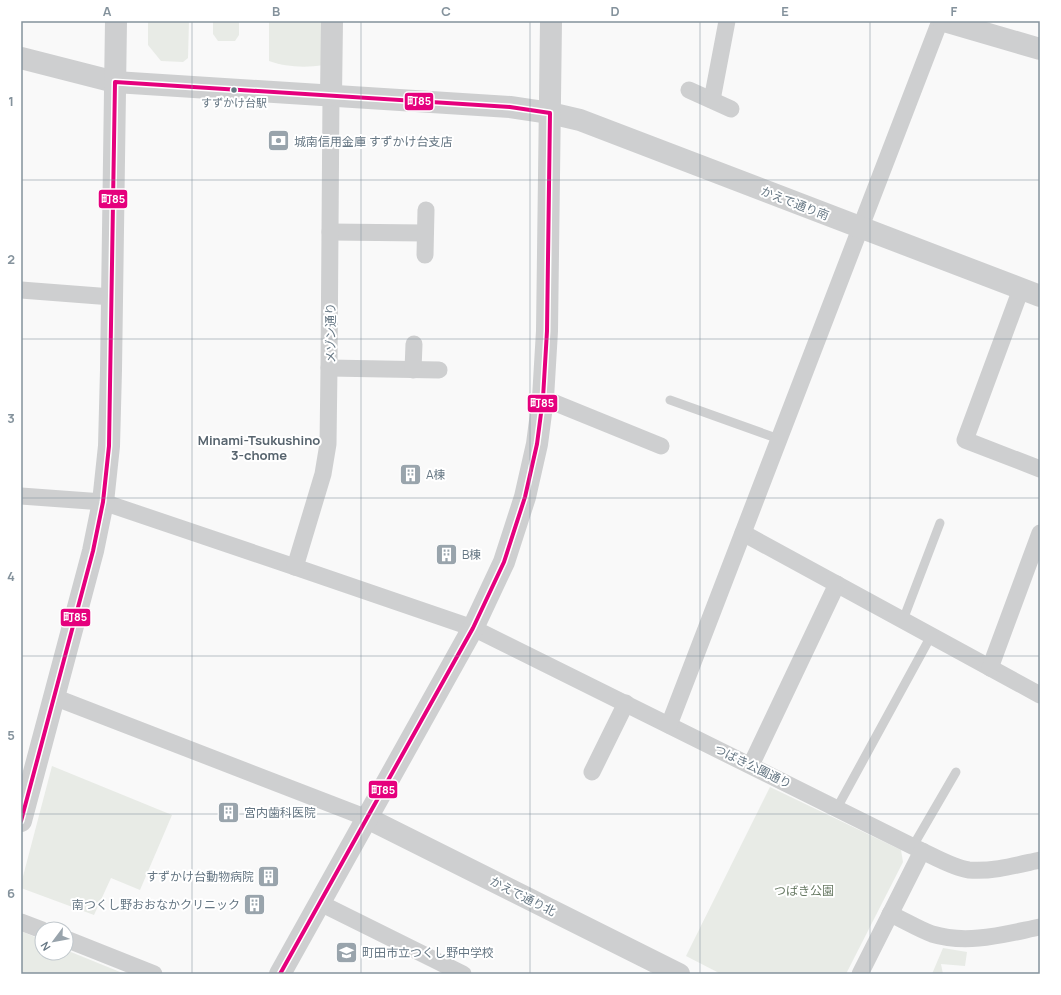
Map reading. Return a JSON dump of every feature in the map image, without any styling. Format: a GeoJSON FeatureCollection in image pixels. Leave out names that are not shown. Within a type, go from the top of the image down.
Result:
{"type":"FeatureCollection","features":[{"type":"Feature","properties":{"kind":"street"},"geometry":{"type":"LineString","coordinates":[[21,821],[92,551],[103,502],[109,446],[116,21]]}},
{"type":"Feature","properties":{"kind":"street"},"geometry":{"type":"LineString","coordinates":[[331,95],[332,21]]}},
{"type":"Feature","properties":{"kind":"street"},"geometry":{"type":"LineString","coordinates":[[280,974],[473,628],[504,562],[525,497],[537,444],[543,398],[547,331],[551,21]]}},
{"type":"Feature","properties":{"kind":"street"},"geometry":{"type":"LineString","coordinates":[[712,100],[727,21]]}},
{"type":"Feature","properties":{"kind":"street"},"geometry":{"type":"LineString","coordinates":[[669,725],[940,21]]}},
{"type":"Feature","properties":{"kind":"street"},"geometry":{"type":"LineString","coordinates":[[944,21],[1040,49]]}},
{"type":"Feature","properties":{"kind":"street","name":"かえで通り南"},"geometry":{"type":"LineString","coordinates":[[21,58],[115,82],[510,106],[550,113],[580,120],[1030,292]]}},
{"type":"Feature","properties":{"kind":"street"},"geometry":{"type":"LineString","coordinates":[[689,90],[731,109]]}},
{"type":"Feature","properties":{"kind":"street","name":"メゾン通り"},"geometry":{"type":"LineString","coordinates":[[295,566],[323,474],[328,444],[331,95]]}},
{"type":"Feature","properties":{"kind":"street"},"geometry":{"type":"LineString","coordinates":[[425,255],[426,210]]}},
{"type":"Feature","properties":{"kind":"street"},"geometry":{"type":"LineString","coordinates":[[330,232],[425,233]]}},
{"type":"Feature","properties":{"kind":"street"},"geometry":{"type":"LineString","coordinates":[[21,290],[112,297]]}},
{"type":"Feature","properties":{"kind":"street"},"geometry":{"type":"LineString","coordinates":[[1030,292],[966,440],[1040,469]]}},
{"type":"Feature","properties":{"kind":"street"},"geometry":{"type":"LineString","coordinates":[[413,370],[414,344]]}},
{"type":"Feature","properties":{"kind":"street"},"geometry":{"type":"LineString","coordinates":[[329,368],[439,370]]}},
{"type":"Feature","properties":{"kind":"street"},"geometry":{"type":"LineString","coordinates":[[543,398],[661,446]]}},
{"type":"Feature","properties":{"kind":"street","name":"つばき公園通り"},"geometry":{"type":"LineString","coordinates":[[21,496],[103,502],[295,566],[473,628],[917,848],[967,870],[990,870],[1040,860]]}},
{"type":"Feature","properties":{"kind":"street"},"geometry":{"type":"LineString","coordinates":[[743,532],[1040,696]]}},
{"type":"Feature","properties":{"kind":"street"},"geometry":{"type":"LineString","coordinates":[[990,668],[1040,533]]}},
{"type":"Feature","properties":{"kind":"street"},"geometry":{"type":"LineString","coordinates":[[751,765],[837,584]]}},
{"type":"Feature","properties":{"kind":"street"},"geometry":{"type":"LineString","coordinates":[[54,697],[367,818]]}},
{"type":"Feature","properties":{"kind":"street"},"geometry":{"type":"LineString","coordinates":[[592,772],[626,703]]}},
{"type":"Feature","properties":{"kind":"street","name":"かえで通り北"},"geometry":{"type":"LineString","coordinates":[[367,818],[679,974]]}},
{"type":"Feature","properties":{"kind":"street"},"geometry":{"type":"LineString","coordinates":[[860,974],[890,914],[917,848]]}},
{"type":"Feature","properties":{"kind":"street"},"geometry":{"type":"LineString","coordinates":[[320,903],[463,974]]}},
{"type":"Feature","properties":{"kind":"street"},"geometry":{"type":"LineString","coordinates":[[890,914],[932,934],[954,938],[979,939],[1040,927]]}},
{"type":"Feature","properties":{"kind":"street"},"geometry":{"type":"LineString","coordinates":[[21,922],[34,927]]}},
{"type":"Feature","properties":{"kind":"street"},"geometry":{"type":"LineString","coordinates":[[74,942],[154,974]]}},
{"type":"Feature","properties":{"kind":"lane"},"geometry":{"type":"LineString","coordinates":[[670,400],[779,440]]}},
{"type":"Feature","properties":{"kind":"lane"},"geometry":{"type":"LineString","coordinates":[[903,620],[940,523]]}},
{"type":"Feature","properties":{"kind":"lane"},"geometry":{"type":"LineString","coordinates":[[837,808],[931,636]]}},
{"type":"Feature","properties":{"kind":"lane"},"geometry":{"type":"LineString","coordinates":[[917,848],[956,772]]}},
{"type":"Feature","properties":{"kind":"green space"},"geometry":{"type":"Polygon","coordinates":[[[148,21],[189,21],[188,58],[183,62],[161,61],[148,45],[148,21]]]}},
{"type":"Feature","properties":{"kind":"green space"},"geometry":{"type":"Polygon","coordinates":[[[213,21],[239,21],[239,35],[235,41],[218,41],[213,34],[213,21]]]}},
{"type":"Feature","properties":{"kind":"green space"},"geometry":{"type":"Polygon","coordinates":[[[269,21],[324,21],[323,65],[282,65],[269,61],[269,21]]]}},
{"type":"Feature","properties":{"kind":"green space"},"geometry":{"type":"Polygon","coordinates":[[[52,766],[172,815],[140,890],[111,878],[94,915],[21,888],[52,766]]]}},
{"type":"Feature","properties":{"kind":"green space","name":"つばき公園"},"geometry":{"type":"Polygon","coordinates":[[[770,787],[901,850],[903,862],[846,974],[721,974],[686,956],[770,787]]]}},
{"type":"Feature","properties":{"kind":"green space"},"geometry":{"type":"Polygon","coordinates":[[[21,931],[34,937],[34,961],[74,961],[74,953],[125,974],[21,974],[21,931]]]}},
{"type":"Feature","properties":{"kind":"green space"},"geometry":{"type":"Polygon","coordinates":[[[943,948],[967,952],[965,966],[941,964],[943,974],[932,974],[943,948]]]}},
{"type":"Feature","properties":{"kind":"transit line","name":"町85"},"geometry":{"type":"LineString","coordinates":[[21,821],[93,551],[103,502],[109,446],[115,82],[510,107],[550,113],[547,331],[543,398],[537,444],[525,497],[504,562],[473,628],[280,974]]}},
{"type":"Feature","properties":{"kind":"place","name":"すずかけ台駅"},"geometry":{"type":"Point","coordinates":[234,90]}},
{"type":"Feature","properties":{"kind":"place","name":"城南信用金庫 すずかけ台支店"},"geometry":{"type":"Point","coordinates":[278,141]}},
{"type":"Feature","properties":{"kind":"place","name":"A棟"},"geometry":{"type":"Point","coordinates":[411,474]}},
{"type":"Feature","properties":{"kind":"place","name":"B棟"},"geometry":{"type":"Point","coordinates":[447,554]}},
{"type":"Feature","properties":{"kind":"place","name":"宮内歯科医院"},"geometry":{"type":"Point","coordinates":[228,812]}},
{"type":"Feature","properties":{"kind":"place","name":"すずかけ台動物病院"},"geometry":{"type":"Point","coordinates":[269,876]}},
{"type":"Feature","properties":{"kind":"place","name":"南つくし野おおなかクリニック"},"geometry":{"type":"Point","coordinates":[255,904]}},
{"type":"Feature","properties":{"kind":"place","name":"町田市立つくし野中学校"},"geometry":{"type":"Point","coordinates":[346,952]}},
{"type":"Feature","properties":{"kind":"district","name":"Minami-Tsukushino 3-chome"},"geometry":{"type":"Point","coordinates":[259,448]}}]}
